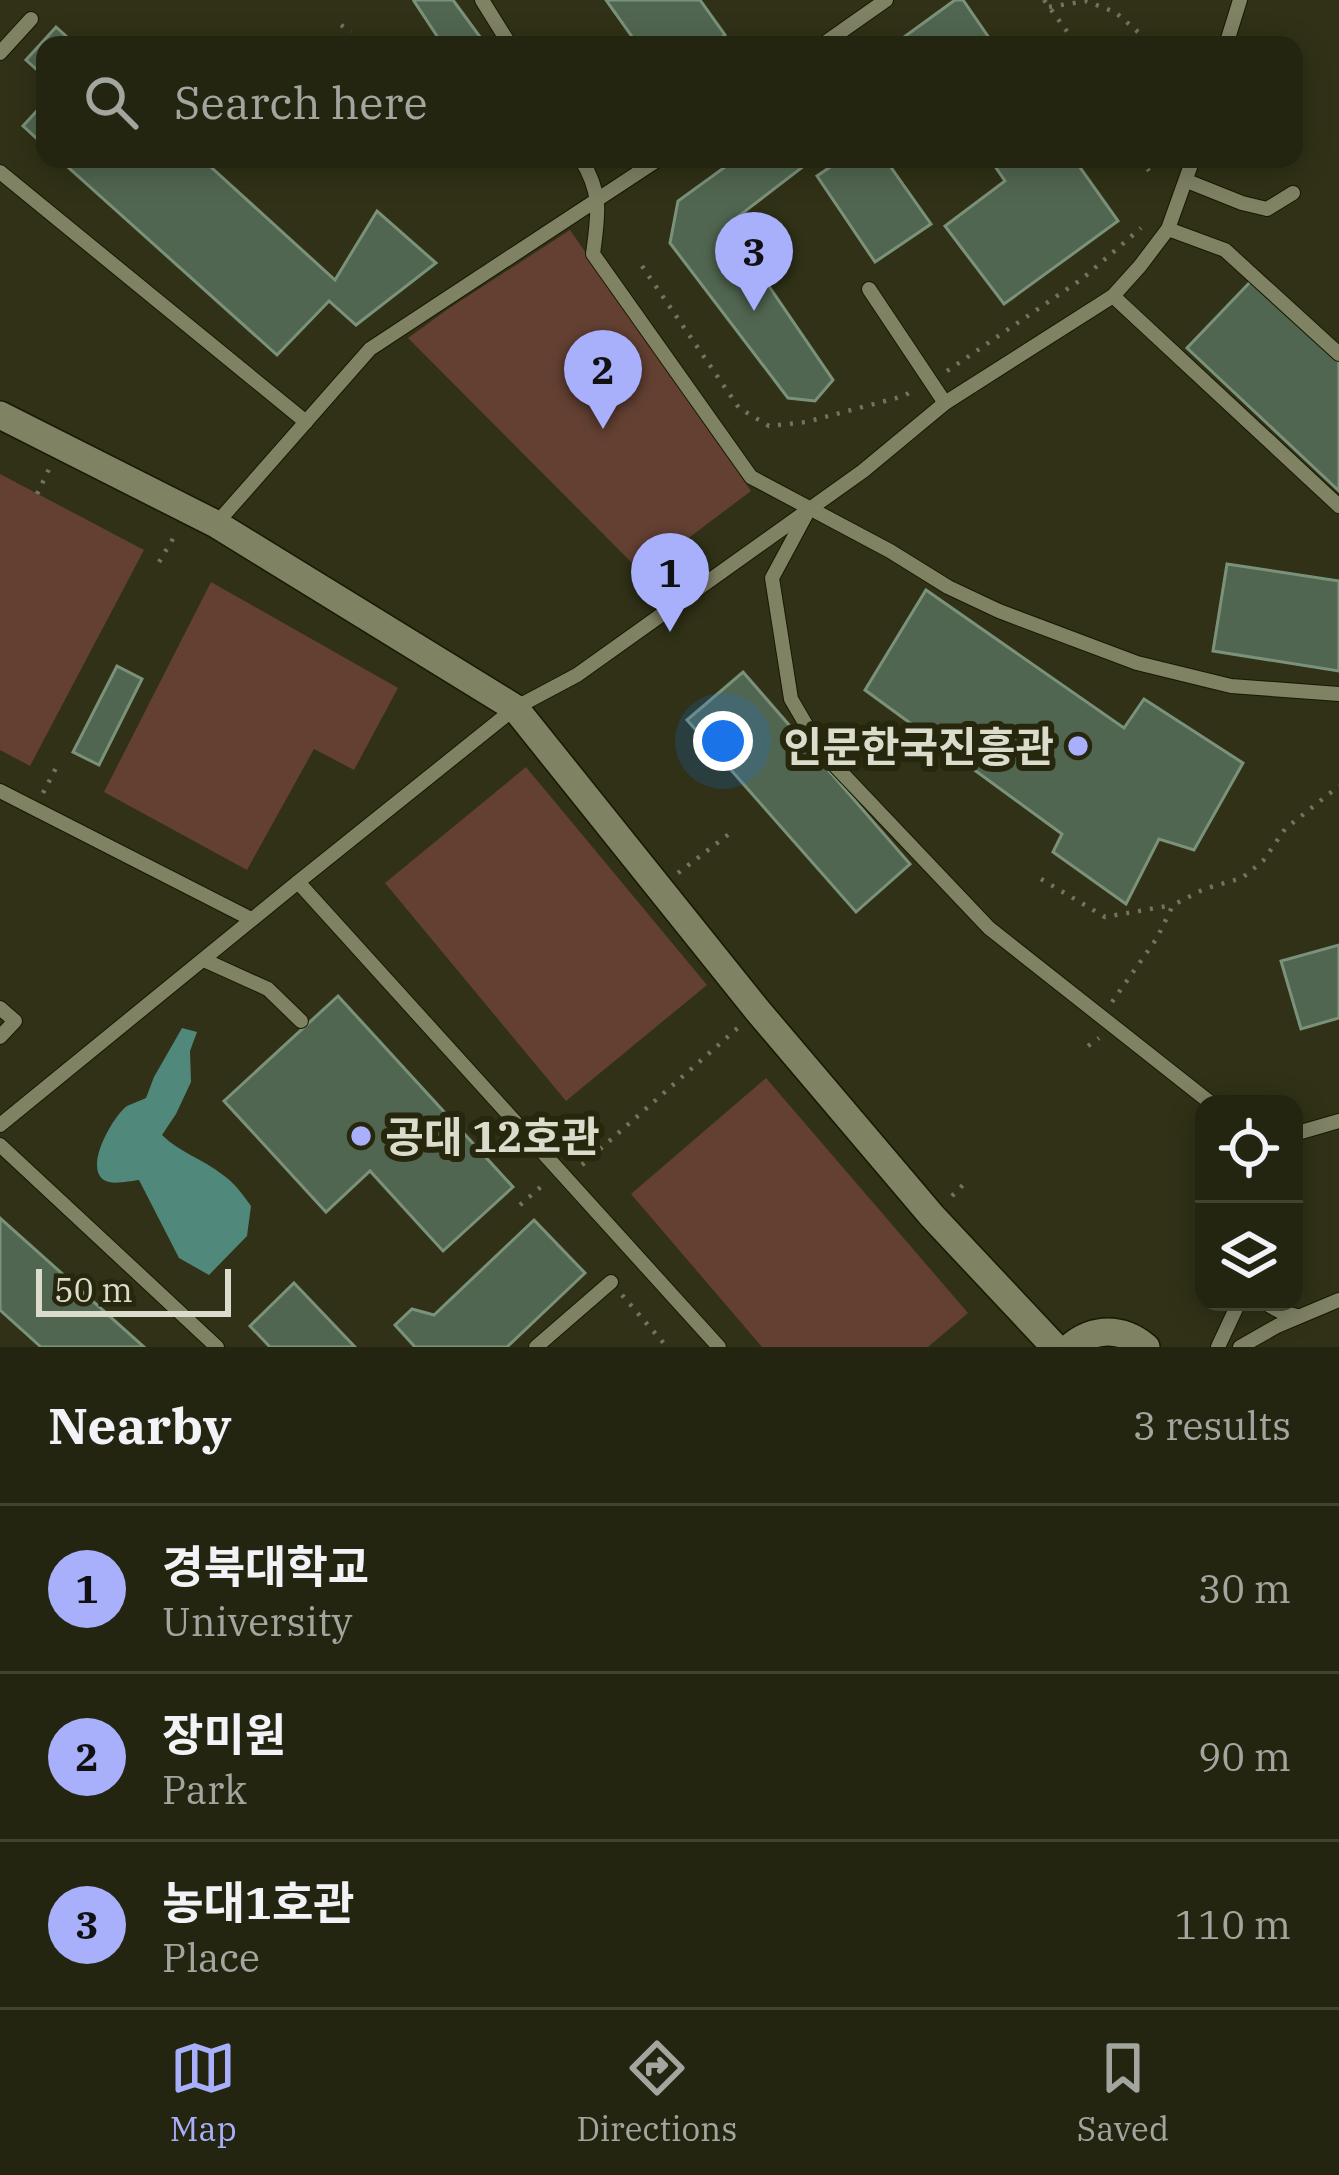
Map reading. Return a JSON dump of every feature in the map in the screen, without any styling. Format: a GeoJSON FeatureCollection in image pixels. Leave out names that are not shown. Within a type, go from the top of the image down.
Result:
{"type":"FeatureCollection","features":[{"type":"Feature","properties":{"kind":"street"},"geometry":{"type":"LineString","coordinates":[[0,415],[216,524],[515,708],[758,1011],[932,1216],[1055,1347]]}},
{"type":"Feature","properties":{"kind":"street"},"geometry":{"type":"LineString","coordinates":[[1070,1347],[1090,1334],[1107,1331],[1126,1334],[1146,1347]]}},
{"type":"Feature","properties":{"kind":"lane"},"geometry":{"type":"LineString","coordinates":[[482,0],[504,36]]}},
{"type":"Feature","properties":{"kind":"lane"},"geometry":{"type":"LineString","coordinates":[[1229,36],[1240,0]]}},
{"type":"Feature","properties":{"kind":"lane"},"geometry":{"type":"LineString","coordinates":[[834,36],[877,2]]}},
{"type":"Feature","properties":{"kind":"lane"},"geometry":{"type":"LineString","coordinates":[[0,52],[32,19]]}},
{"type":"Feature","properties":{"kind":"lane"},"geometry":{"type":"LineString","coordinates":[[586,168],[600,201],[593,254],[751,477],[948,587],[1137,663],[1231,686],[1339,694]]}},
{"type":"Feature","properties":{"kind":"lane"},"geometry":{"type":"LineString","coordinates":[[216,524],[370,349],[646,168]]}},
{"type":"Feature","properties":{"kind":"lane"},"geometry":{"type":"LineString","coordinates":[[0,1125],[515,708],[577,675],[863,471],[945,403],[1113,296],[1168,229],[1190,168]]}},
{"type":"Feature","properties":{"kind":"lane"},"geometry":{"type":"LineString","coordinates":[[0,172],[306,422]]}},
{"type":"Feature","properties":{"kind":"lane"},"geometry":{"type":"LineString","coordinates":[[1186,181],[1268,208],[1293,193]]}},
{"type":"Feature","properties":{"kind":"lane"},"geometry":{"type":"LineString","coordinates":[[1168,229],[1225,250],[1339,354]]}},
{"type":"Feature","properties":{"kind":"lane"},"geometry":{"type":"LineString","coordinates":[[869,289],[945,403]]}},
{"type":"Feature","properties":{"kind":"lane"},"geometry":{"type":"LineString","coordinates":[[1113,296],[1339,506]]}},
{"type":"Feature","properties":{"kind":"lane"},"geometry":{"type":"LineString","coordinates":[[809,509],[772,578],[791,699],[822,752],[989,928],[1201,1095]]}},
{"type":"Feature","properties":{"kind":"lane"},"geometry":{"type":"LineString","coordinates":[[0,791],[251,919]]}},
{"type":"Feature","properties":{"kind":"lane"},"geometry":{"type":"LineString","coordinates":[[298,882],[719,1347]]}},
{"type":"Feature","properties":{"kind":"lane"},"geometry":{"type":"LineString","coordinates":[[204,960],[268,989],[301,1021]]}},
{"type":"Feature","properties":{"kind":"lane"},"geometry":{"type":"LineString","coordinates":[[0,1008],[15,1022],[0,1037]]}},
{"type":"Feature","properties":{"kind":"lane"},"geometry":{"type":"LineString","coordinates":[[1303,1131],[1339,1120]]}},
{"type":"Feature","properties":{"kind":"lane"},"geometry":{"type":"LineString","coordinates":[[0,1145],[217,1347]]}},
{"type":"Feature","properties":{"kind":"lane"},"geometry":{"type":"LineString","coordinates":[[536,1347],[611,1282]]}},
{"type":"Feature","properties":{"kind":"lane"},"geometry":{"type":"LineString","coordinates":[[1240,1347],[1277,1325],[1334,1307]]}},
{"type":"Feature","properties":{"kind":"lane"},"geometry":{"type":"LineString","coordinates":[[1218,1347],[1235,1311]]}},
{"type":"Feature","properties":{"kind":"lane"},"geometry":{"type":"LineString","coordinates":[[1279,1311],[1299,1317]]}},
{"type":"Feature","properties":{"kind":"path"},"geometry":{"type":"LineString","coordinates":[[1047,3],[1086,1],[1115,12],[1143,36]]}},
{"type":"Feature","properties":{"kind":"path"},"geometry":{"type":"LineString","coordinates":[[1047,3],[1071,36]]}},
{"type":"Feature","properties":{"kind":"path"},"geometry":{"type":"LineString","coordinates":[[341,25],[351,32]]}},
{"type":"Feature","properties":{"kind":"path"},"geometry":{"type":"LineString","coordinates":[[159,562],[189,512]]}},
{"type":"Feature","properties":{"kind":"path"},"geometry":{"type":"LineString","coordinates":[[34,808],[57,766]]}},
{"type":"Feature","properties":{"kind":"path"},"geometry":{"type":"LineString","coordinates":[[1041,879],[1105,917],[1173,905],[1242,878],[1263,862],[1301,814],[1339,786]]}},
{"type":"Feature","properties":{"kind":"path"},"geometry":{"type":"LineString","coordinates":[[659,888],[733,831]]}},
{"type":"Feature","properties":{"kind":"path"},"geometry":{"type":"LineString","coordinates":[[1099,1015],[1157,938],[1173,905]]}},
{"type":"Feature","properties":{"kind":"path"},"geometry":{"type":"LineString","coordinates":[[520,1205],[758,1011]]}},
{"type":"Feature","properties":{"kind":"path"},"geometry":{"type":"LineString","coordinates":[[611,1282],[667,1347]]}},
{"type":"Feature","properties":{"kind":"shaded area"},"geometry":{"type":"Polygon","coordinates":[[[570,230],[751,491],[642,573],[408,338],[570,230]]]}},
{"type":"Feature","properties":{"kind":"shaded area"},"geometry":{"type":"Polygon","coordinates":[[[0,474],[144,550],[30,766],[0,750],[0,474]]]}},
{"type":"Feature","properties":{"kind":"shaded area"},"geometry":{"type":"Polygon","coordinates":[[[211,582],[398,688],[354,770],[314,749],[247,870],[104,792],[211,582]]]}},
{"type":"Feature","properties":{"kind":"shaded area"},"geometry":{"type":"Polygon","coordinates":[[[526,767],[707,985],[566,1101],[385,883],[526,767]]]}},
{"type":"Feature","properties":{"kind":"shaded area"},"geometry":{"type":"Polygon","coordinates":[[[766,1078],[968,1313],[928,1347],[762,1347],[631,1194],[766,1078]]]}},
{"type":"Feature","properties":{"kind":"water"},"geometry":{"type":"Polygon","coordinates":[[[182,1028],[197,1032],[190,1051],[191,1082],[162,1135],[227,1178],[251,1206],[247,1236],[209,1275],[179,1258],[139,1180],[109,1182],[97,1168],[114,1121],[127,1106],[146,1098],[182,1028]]]}},
{"type":"Feature","properties":{"kind":"building"},"geometry":{"type":"Polygon","coordinates":[[[453,0],[479,36],[437,36],[414,1],[453,0]]]}},
{"type":"Feature","properties":{"kind":"building"},"geometry":{"type":"Polygon","coordinates":[[[606,0],[700,0],[725,35],[724,36],[632,36],[606,0]]]}},
{"type":"Feature","properties":{"kind":"building"},"geometry":{"type":"Polygon","coordinates":[[[955,0],[963,0],[988,36],[905,36],[955,0]]]}},
{"type":"Feature","properties":{"kind":"building"},"geometry":{"type":"Polygon","coordinates":[[[36,49],[36,69],[26,60],[36,49]]]}},
{"type":"Feature","properties":{"kind":"building"},"geometry":{"type":"Polygon","coordinates":[[[36,112],[36,138],[23,126],[36,112]]]}},
{"type":"Feature","properties":{"kind":"building"},"geometry":{"type":"Polygon","coordinates":[[[69,168],[212,168],[335,280],[377,211],[436,263],[356,325],[329,301],[277,355],[69,168]]]}},
{"type":"Feature","properties":{"kind":"building"},"geometry":{"type":"Polygon","coordinates":[[[724,168],[801,168],[727,225],[833,380],[815,401],[788,398],[670,243],[678,201],[724,168]]]}},
{"type":"Feature","properties":{"kind":"building"},"geometry":{"type":"Polygon","coordinates":[[[829,168],[891,168],[931,224],[875,262],[817,176],[829,168]]]}},
{"type":"Feature","properties":{"kind":"building"},"geometry":{"type":"Polygon","coordinates":[[[996,168],[1080,168],[1118,221],[1004,304],[945,226],[1005,181],[996,168]]]}},
{"type":"Feature","properties":{"kind":"building"},"geometry":{"type":"Polygon","coordinates":[[[1252,280],[1339,362],[1339,491],[1187,348],[1252,280]]]}},
{"type":"Feature","properties":{"kind":"building"},"geometry":{"type":"Polygon","coordinates":[[[1227,564],[1339,581],[1339,671],[1213,651],[1227,564]]]}},
{"type":"Feature","properties":{"kind":"building","name":"인문한국진흥관"},"geometry":{"type":"Polygon","coordinates":[[[926,590],[1124,728],[1144,699],[1243,763],[1194,850],[1159,839],[1126,904],[1053,852],[1062,834],[865,690],[926,590]]]}},
{"type":"Feature","properties":{"kind":"building"},"geometry":{"type":"Polygon","coordinates":[[[117,666],[142,679],[99,765],[73,752],[117,666]]]}},
{"type":"Feature","properties":{"kind":"building"},"geometry":{"type":"Polygon","coordinates":[[[743,672],[910,864],[856,912],[687,720],[743,672]]]}},
{"type":"Feature","properties":{"kind":"building"},"geometry":{"type":"Polygon","coordinates":[[[1339,945],[1339,1018],[1301,1029],[1281,961],[1339,945]]]}},
{"type":"Feature","properties":{"kind":"building","name":"공대 12호관"},"geometry":{"type":"Polygon","coordinates":[[[338,996],[513,1187],[443,1251],[370,1171],[326,1212],[224,1101],[338,996]]]}},
{"type":"Feature","properties":{"kind":"building"},"geometry":{"type":"Polygon","coordinates":[[[0,1218],[144,1347],[41,1347],[0,1310],[0,1218]]]}},
{"type":"Feature","properties":{"kind":"building"},"geometry":{"type":"Polygon","coordinates":[[[534,1220],[585,1273],[507,1347],[415,1347],[395,1325],[412,1309],[434,1315],[534,1220]]]}},
{"type":"Feature","properties":{"kind":"building"},"geometry":{"type":"Polygon","coordinates":[[[294,1283],[355,1347],[270,1347],[250,1326],[294,1283]]]}},
{"type":"Feature","properties":{"kind":"place","name":"농대1호관"},"geometry":{"type":"Point","coordinates":[754,311]}},
{"type":"Feature","properties":{"kind":"place","name":"장미원"},"geometry":{"type":"Point","coordinates":[603,429]}},
{"type":"Feature","properties":{"kind":"place","name":"경북대학교"},"geometry":{"type":"Point","coordinates":[670,632]}},
{"type":"Feature","properties":{"kind":"place","name":"인문한국진흥관"},"geometry":{"type":"Point","coordinates":[1078,746]}},
{"type":"Feature","properties":{"kind":"place","name":"공대 12호관"},"geometry":{"type":"Point","coordinates":[361,1136]}}]}
